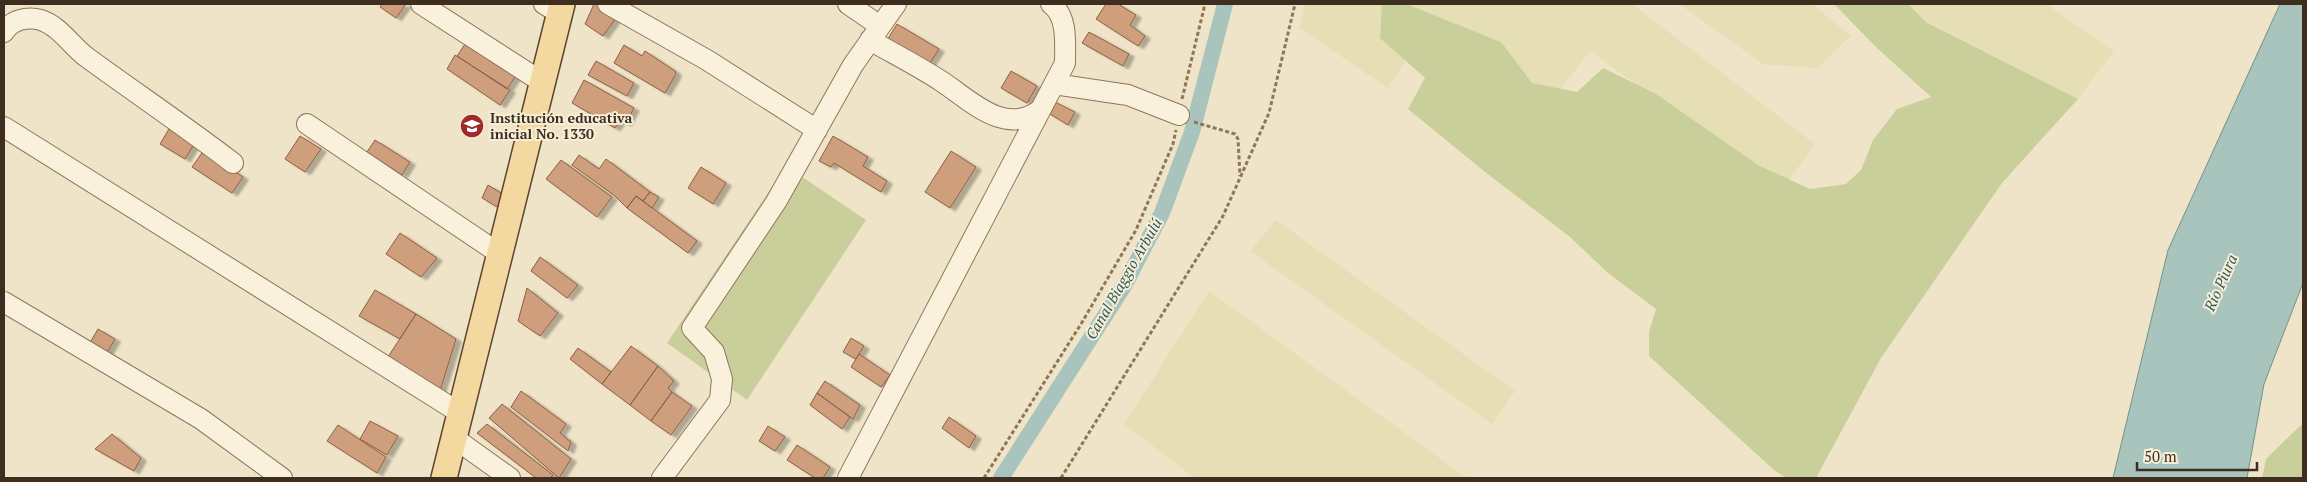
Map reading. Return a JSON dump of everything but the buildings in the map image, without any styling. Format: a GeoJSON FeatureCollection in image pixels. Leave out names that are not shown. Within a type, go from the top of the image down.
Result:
{"type":"FeatureCollection","features":[{"type":"Feature","properties":{"kind":"main road"},"geometry":{"type":"LineString","coordinates":[[444,478],[542,82],[555,7]]}},
{"type":"Feature","properties":{"kind":"street"},"geometry":{"type":"LineString","coordinates":[[421,4],[542,82]]}},
{"type":"Feature","properties":{"kind":"street"},"geometry":{"type":"LineString","coordinates":[[608,4],[707,60],[817,130]]}},
{"type":"Feature","properties":{"kind":"street"},"geometry":{"type":"LineString","coordinates":[[848,4],[875,33],[982,111],[1020,119],[1030,118],[1040,110]]}},
{"type":"Feature","properties":{"kind":"street"},"geometry":{"type":"LineString","coordinates":[[662,478],[720,400],[722,379],[714,352],[692,328],[776,202],[853,65],[896,4]]}},
{"type":"Feature","properties":{"kind":"street"},"geometry":{"type":"LineString","coordinates":[[848,478],[1065,63],[1066,34],[1058,8],[1051,4]]}},
{"type":"Feature","properties":{"kind":"street"},"geometry":{"type":"LineString","coordinates":[[4,32],[8,24],[21,20],[40,20],[52,26],[83,54],[233,164]]}},
{"type":"Feature","properties":{"kind":"street"},"geometry":{"type":"LineString","coordinates":[[1054,84],[1128,95],[1179,116]]}},
{"type":"Feature","properties":{"kind":"street"},"geometry":{"type":"LineString","coordinates":[[307,124],[500,254]]}},
{"type":"Feature","properties":{"kind":"street"},"geometry":{"type":"LineString","coordinates":[[4,127],[460,413]]}},
{"type":"Feature","properties":{"kind":"street"},"geometry":{"type":"LineString","coordinates":[[4,302],[201,419],[282,478]]}},
{"type":"Feature","properties":{"kind":"street"},"geometry":{"type":"LineString","coordinates":[[454,438],[510,478]]}},
{"type":"Feature","properties":{"kind":"path"},"geometry":{"type":"LineString","coordinates":[[984,478],[1081,324],[1136,230],[1173,144],[1205,4]]}},
{"type":"Feature","properties":{"kind":"path"},"geometry":{"type":"LineString","coordinates":[[1062,478],[1223,216],[1269,114],[1295,4]]}},
{"type":"Feature","properties":{"kind":"path"},"geometry":{"type":"LineString","coordinates":[[1179,116],[1235,134],[1238,139],[1240,177]]}},
{"type":"Feature","properties":{"kind":"shaded area"},"geometry":{"type":"Polygon","coordinates":[[[1305,4],[1632,4],[1815,144],[1781,191],[1590,51],[1544,110],[1427,26],[1388,88],[1299,28],[1305,4]]]}},
{"type":"Feature","properties":{"kind":"shaded area"},"geometry":{"type":"Polygon","coordinates":[[[1679,4],[1812,4],[1851,36],[1817,68],[1763,64],[1679,4]]]}},
{"type":"Feature","properties":{"kind":"shaded area"},"geometry":{"type":"Polygon","coordinates":[[[1908,4],[2046,4],[2114,51],[2078,99],[1927,23],[1908,4]]]}},
{"type":"Feature","properties":{"kind":"shaded area"},"geometry":{"type":"Polygon","coordinates":[[[1276,220],[1515,391],[1492,424],[1250,251],[1276,220]]]}},
{"type":"Feature","properties":{"kind":"shaded area"},"geometry":{"type":"Polygon","coordinates":[[[1209,291],[1467,478],[1195,478],[1124,424],[1209,291]]]}},
{"type":"Feature","properties":{"kind":"green space"},"geometry":{"type":"Polygon","coordinates":[[[1382,4],[1406,4],[1501,42],[1532,83],[1577,92],[1603,68],[1656,94],[1758,165],[1810,189],[1846,184],[1861,170],[1873,140],[1897,109],[1931,97],[1877,48],[1834,4],[1908,4],[1927,23],[2078,99],[2002,183],[1881,358],[1816,478],[1786,478],[1774,470],[1649,356],[1649,332],[1656,309],[1608,273],[1570,237],[1485,172],[1408,109],[1425,78],[1380,38],[1382,4]]]}},
{"type":"Feature","properties":{"kind":"green space"},"geometry":{"type":"Polygon","coordinates":[[[786,166],[866,220],[747,400],[667,343],[786,166]]]}},
{"type":"Feature","properties":{"kind":"green space"},"geometry":{"type":"Polygon","coordinates":[[[2303,423],[2303,478],[2262,478],[2266,459],[2303,423]]]}},
{"type":"Feature","properties":{"kind":"water","name":"Río Piura"},"geometry":{"type":"Polygon","coordinates":[[[2280,4],[2303,4],[2303,283],[2264,384],[2247,478],[2113,478],[2168,250],[2280,4]]]}},
{"type":"Feature","properties":{"kind":"waterway","name":"Canal Biaggio Arbulú"},"geometry":{"type":"LineString","coordinates":[[1001,478],[1124,286],[1162,213],[1192,132],[1225,4]]}},
{"type":"Feature","properties":{"kind":"place","name":"Institución educativa inicial No. 1330"},"geometry":{"type":"Point","coordinates":[472,126]}}]}
